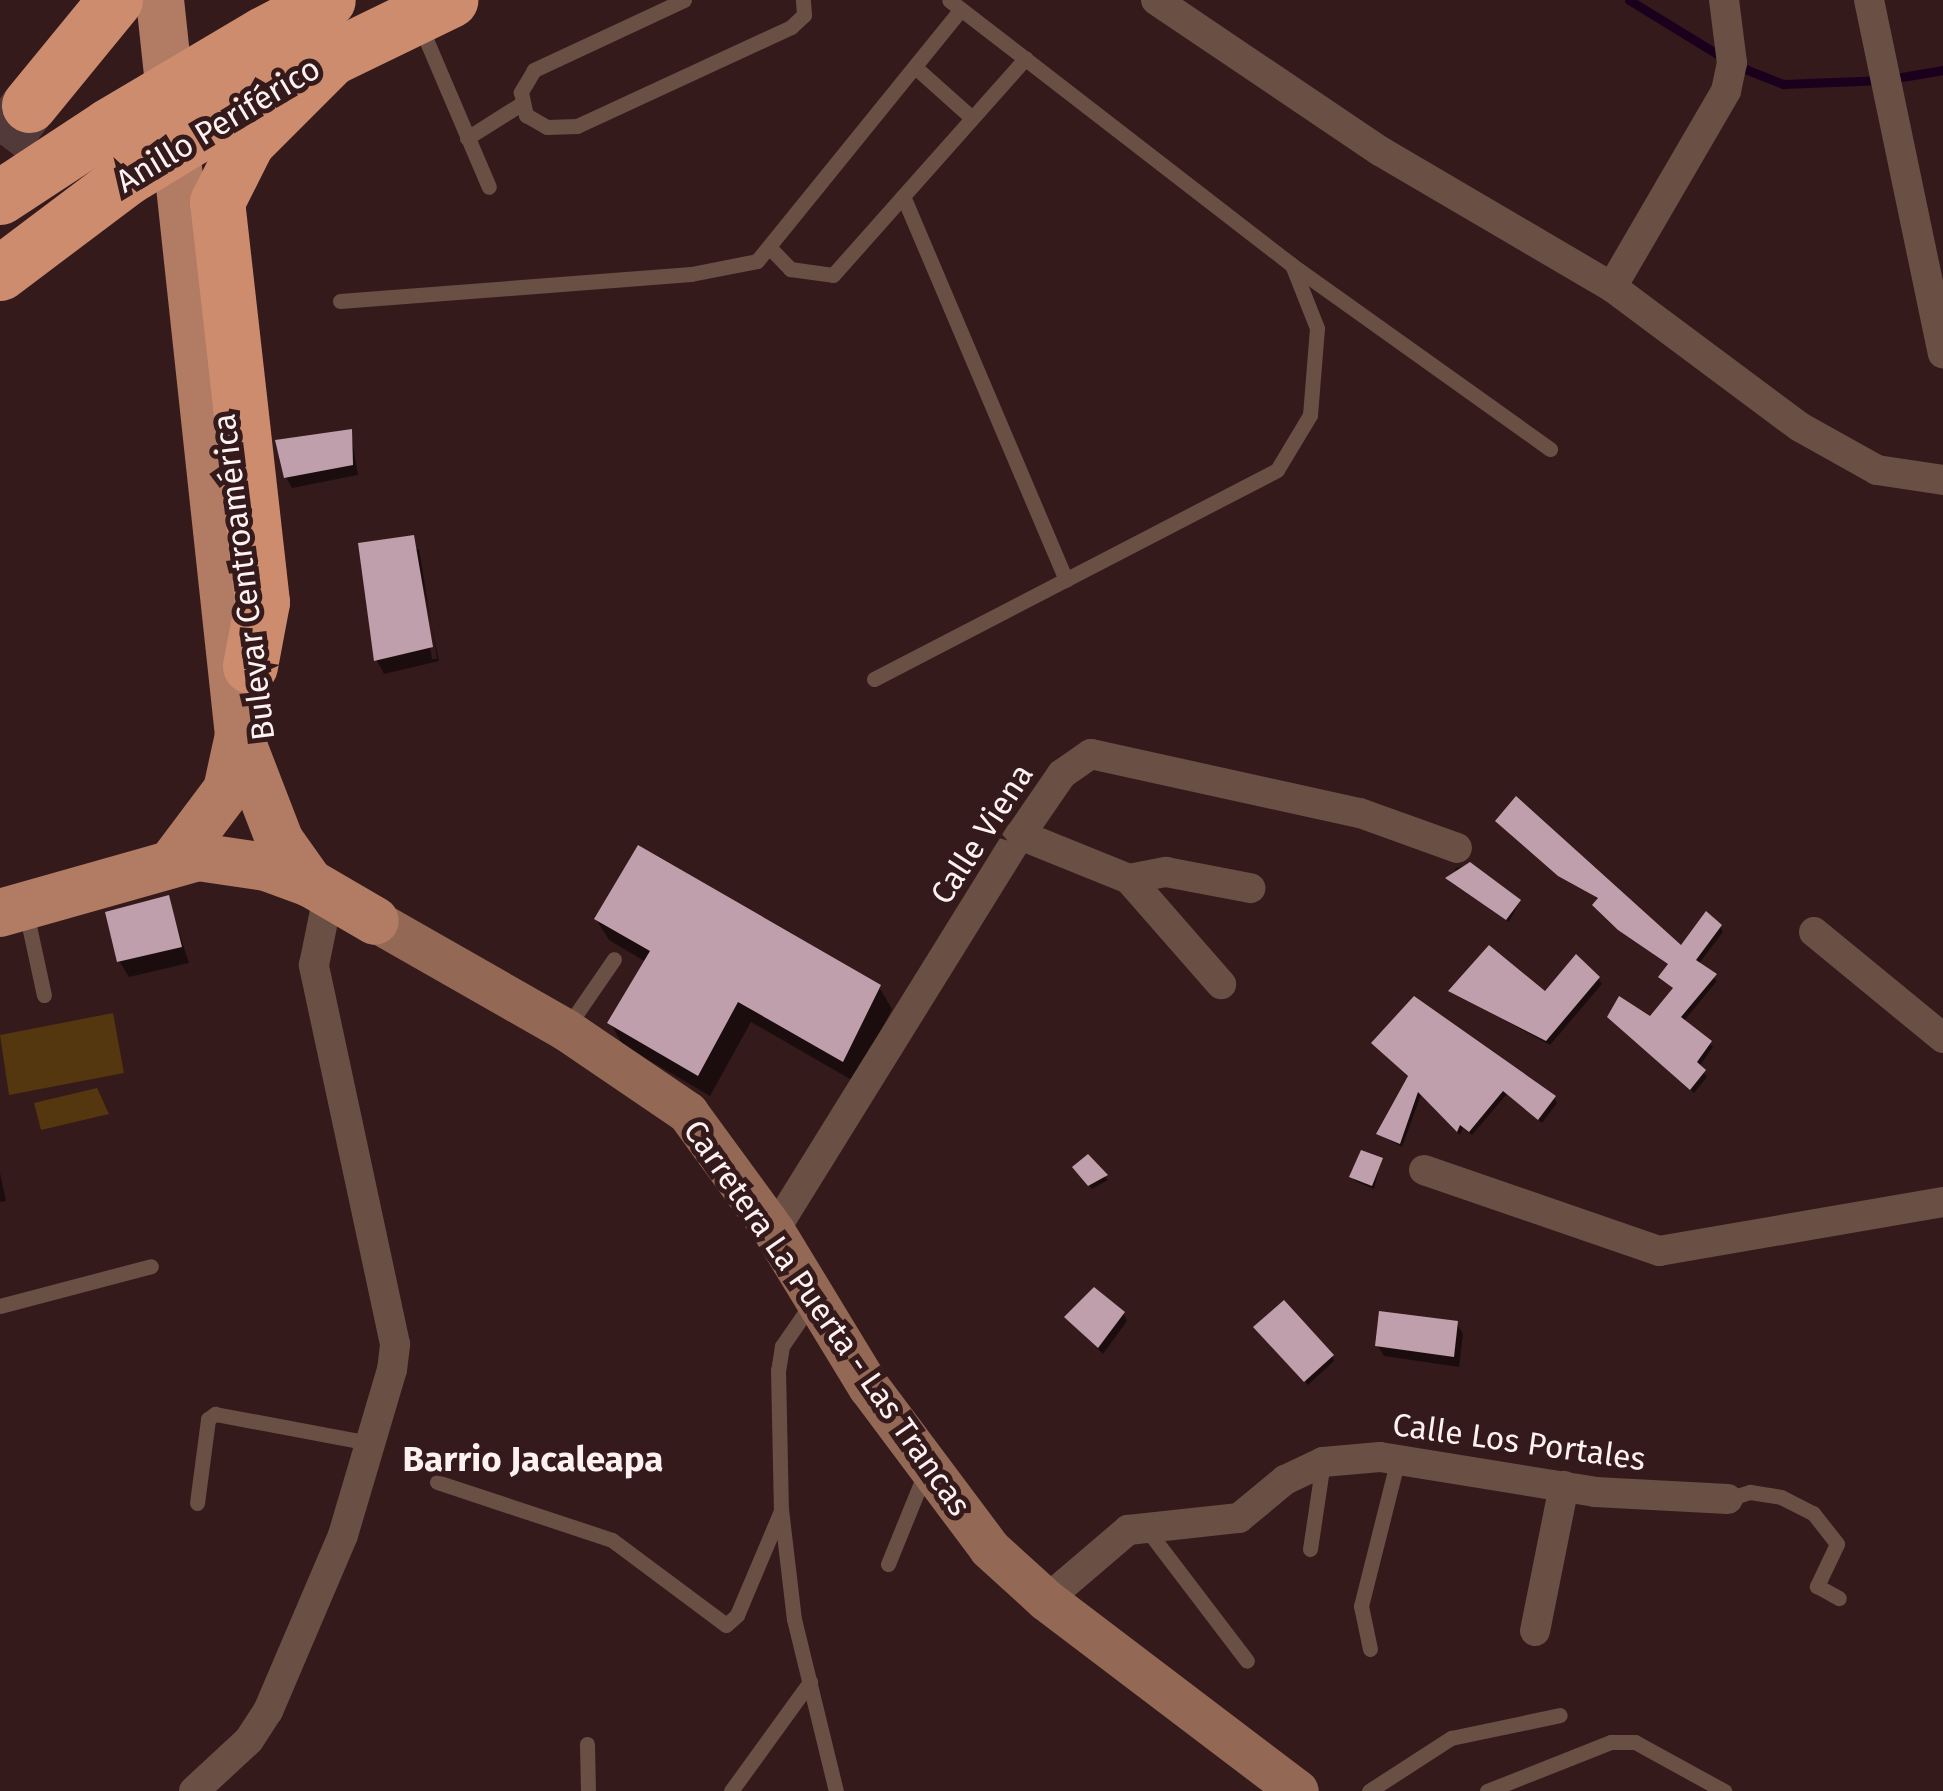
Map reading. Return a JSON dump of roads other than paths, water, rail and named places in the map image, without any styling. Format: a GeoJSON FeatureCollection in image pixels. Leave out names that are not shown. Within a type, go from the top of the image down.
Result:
{"type":"FeatureCollection","features":[{"type":"Feature","properties":{"kind":"highway"},"geometry":{"type":"LineString","coordinates":[[14,96],[67,0]]}},
{"type":"Feature","properties":{"kind":"highway"},"geometry":{"type":"LineString","coordinates":[[14,96],[115,0]]}},
{"type":"Feature","properties":{"kind":"highway","name":"Anillo Periférico"},"geometry":{"type":"LineString","coordinates":[[0,274],[273,58],[328,0]]}},
{"type":"Feature","properties":{"kind":"highway","name":"Anillo Periférico"},"geometry":{"type":"LineString","coordinates":[[0,197],[108,126],[273,58],[334,55],[433,8]]}},
{"type":"Feature","properties":{"kind":"highway"},"geometry":{"type":"LineString","coordinates":[[250,666],[262,602],[217,202],[247,142],[334,55]]}},
{"type":"Feature","properties":{"kind":"main road","name":"Bulevar Centroamérica"},"geometry":{"type":"LineString","coordinates":[[160,0],[239,735],[280,841],[319,889],[375,921]]}},
{"type":"Feature","properties":{"kind":"main road","name":"Bulevar Centroamérica"},"geometry":{"type":"LineString","coordinates":[[183,0],[179,16],[250,666],[278,800],[322,870],[375,921]]}},
{"type":"Feature","properties":{"kind":"main road"},"geometry":{"type":"LineString","coordinates":[[173,862],[226,790],[239,735]]}},
{"type":"Feature","properties":{"kind":"main road"},"geometry":{"type":"LineString","coordinates":[[13,911],[173,862],[232,860],[319,889]]}},
{"type":"Feature","properties":{"kind":"street"},"geometry":{"type":"LineString","coordinates":[[1156,0],[1380,151],[1612,287],[1800,426],[1877,470],[1943,480]]}},
{"type":"Feature","properties":{"kind":"street"},"geometry":{"type":"LineString","coordinates":[[1869,0],[1943,353]]}},
{"type":"Feature","properties":{"kind":"street"},"geometry":{"type":"LineString","coordinates":[[1612,287],[1726,90],[1732,63],[1725,8]]}},
{"type":"Feature","properties":{"kind":"street","name":"Calle Viena"},"geometry":{"type":"LineString","coordinates":[[774,1231],[1020,835],[1062,774],[1091,754],[1360,812],[1457,848]]}},
{"type":"Feature","properties":{"kind":"street"},"geometry":{"type":"LineString","coordinates":[[1020,835],[1129,880],[1221,984]]}},
{"type":"Feature","properties":{"kind":"street"},"geometry":{"type":"LineString","coordinates":[[1129,880],[1166,872],[1250,888]]}},
{"type":"Feature","properties":{"kind":"street"},"geometry":{"type":"LineString","coordinates":[[194,1791],[249,1740],[268,1711],[343,1535],[394,1344],[314,965],[319,889]]}},
{"type":"Feature","properties":{"kind":"street","name":"Carretera La Puerta - Las Trancas"},"geometry":{"type":"LineString","coordinates":[[375,921],[566,1030],[688,1113],[774,1231],[926,1469],[990,1549],[1046,1600],[1298,1791]]}},
{"type":"Feature","properties":{"kind":"street"},"geometry":{"type":"LineString","coordinates":[[1814,932],[1943,1038]]}},
{"type":"Feature","properties":{"kind":"street"},"geometry":{"type":"LineString","coordinates":[[1424,1170],[1659,1251],[1943,1202]]}},
{"type":"Feature","properties":{"kind":"street","name":"Calle Los Portales"},"geometry":{"type":"LineString","coordinates":[[1046,1600],[1128,1530],[1239,1518],[1285,1480],[1323,1462],[1398,1459],[1564,1486],[1728,1498]]}},
{"type":"Feature","properties":{"kind":"street"},"geometry":{"type":"LineString","coordinates":[[1535,1632],[1564,1486]]}},
{"type":"Feature","properties":{"kind":"lane"},"geometry":{"type":"LineString","coordinates":[[684,0],[534,70],[525,79],[522,104],[526,115],[547,127],[577,126],[791,27],[804,15],[802,0]]}},
{"type":"Feature","properties":{"kind":"lane"},"geometry":{"type":"LineString","coordinates":[[340,301],[691,274],[757,261],[771,249],[915,67],[955,4],[1292,265],[1550,449]]}},
{"type":"Feature","properties":{"kind":"lane"},"geometry":{"type":"LineString","coordinates":[[433,8],[467,138],[490,187]]}},
{"type":"Feature","properties":{"kind":"lane"},"geometry":{"type":"LineString","coordinates":[[771,249],[790,269],[833,275],[1026,58]]}},
{"type":"Feature","properties":{"kind":"lane"},"geometry":{"type":"LineString","coordinates":[[915,67],[972,118]]}},
{"type":"Feature","properties":{"kind":"lane"},"geometry":{"type":"LineString","coordinates":[[467,138],[522,104]]}},
{"type":"Feature","properties":{"kind":"lane"},"geometry":{"type":"LineString","coordinates":[[903,196],[1066,580]]}},
{"type":"Feature","properties":{"kind":"lane"},"geometry":{"type":"LineString","coordinates":[[874,678],[1278,470],[1293,452],[1310,415],[1316,328],[1292,265]]}},
{"type":"Feature","properties":{"kind":"lane"},"geometry":{"type":"LineString","coordinates":[[13,911],[44,994]]}},
{"type":"Feature","properties":{"kind":"lane"},"geometry":{"type":"LineString","coordinates":[[566,1030],[614,959]]}},
{"type":"Feature","properties":{"kind":"lane"},"geometry":{"type":"LineString","coordinates":[[0,1306],[152,1266]]}},
{"type":"Feature","properties":{"kind":"lane"},"geometry":{"type":"LineString","coordinates":[[816,1297],[782,1346],[782,1509],[794,1619],[836,1791]]}},
{"type":"Feature","properties":{"kind":"lane"},"geometry":{"type":"LineString","coordinates":[[197,1503],[208,1420],[215,1414],[370,1443]]}},
{"type":"Feature","properties":{"kind":"lane"},"geometry":{"type":"LineString","coordinates":[[1370,1648],[1361,1606],[1398,1459]]}},
{"type":"Feature","properties":{"kind":"lane"},"geometry":{"type":"LineString","coordinates":[[1310,1549],[1323,1462]]}},
{"type":"Feature","properties":{"kind":"lane"},"geometry":{"type":"LineString","coordinates":[[888,1564],[926,1469]]}},
{"type":"Feature","properties":{"kind":"lane"},"geometry":{"type":"LineString","coordinates":[[437,1482],[612,1540],[726,1625],[736,1615],[782,1509]]}},
{"type":"Feature","properties":{"kind":"lane"},"geometry":{"type":"LineString","coordinates":[[1728,1498],[1750,1492],[1780,1497],[1813,1513],[1837,1544],[1817,1586],[1839,1598]]}},
{"type":"Feature","properties":{"kind":"lane"},"geometry":{"type":"LineString","coordinates":[[1145,1527],[1247,1661]]}},
{"type":"Feature","properties":{"kind":"lane"},"geometry":{"type":"LineString","coordinates":[[731,1791],[810,1682]]}},
{"type":"Feature","properties":{"kind":"lane"},"geometry":{"type":"LineString","coordinates":[[1369,1791],[1451,1738],[1560,1715]]}},
{"type":"Feature","properties":{"kind":"lane"},"geometry":{"type":"LineString","coordinates":[[1487,1791],[1610,1742],[1635,1742],[1724,1791]]}},
{"type":"Feature","properties":{"kind":"lane"},"geometry":{"type":"LineString","coordinates":[[587,1744],[588,1791]]}},
{"type":"Feature","properties":{"kind":"waterway"},"geometry":{"type":"LineString","coordinates":[[1629,0],[1722,57]]}},
{"type":"Feature","properties":{"kind":"waterway"},"geometry":{"type":"LineString","coordinates":[[1735,65],[1783,84],[1884,80],[1943,70]]}},
{"type":"Feature","properties":{"kind":"tunnel"},"geometry":{"type":"LineString","coordinates":[[0,144],[29,105]]}},
{"type":"Feature","properties":{"kind":"district","name":"Barrio Jacaleapa"},"geometry":{"type":"Point","coordinates":[533,1459]}}]}
